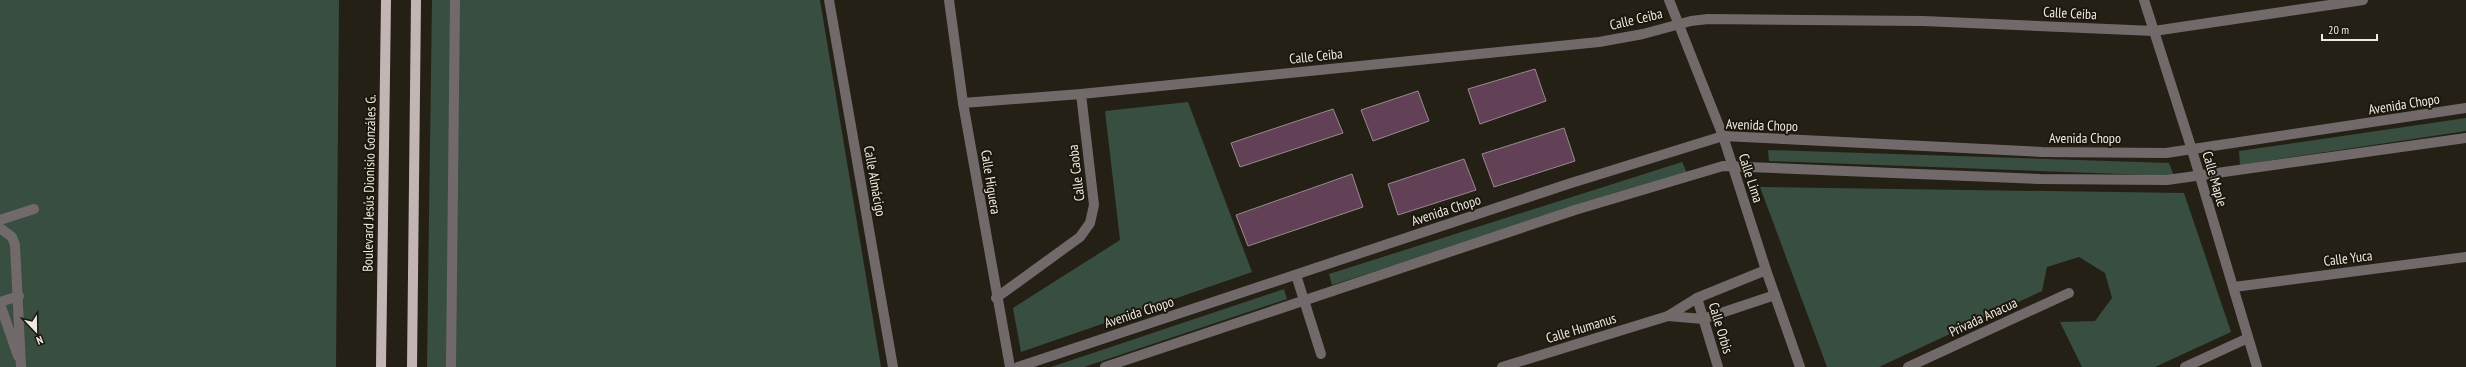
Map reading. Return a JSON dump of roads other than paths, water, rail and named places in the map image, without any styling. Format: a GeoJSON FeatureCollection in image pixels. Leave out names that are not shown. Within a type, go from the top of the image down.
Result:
{"type":"FeatureCollection","features":[{"type":"Feature","properties":{"kind":"main road","name":"Boulevard Jesús Dionisio Gonzáles G."},"geometry":{"type":"LineString","coordinates":[[380,367],[386,0]]}},
{"type":"Feature","properties":{"kind":"main road"},"geometry":{"type":"LineString","coordinates":[[412,367],[416,0]]}},
{"type":"Feature","properties":{"kind":"street"},"geometry":{"type":"LineString","coordinates":[[451,367],[455,0]]}},
{"type":"Feature","properties":{"kind":"street","name":"Calle Almácigo"},"geometry":{"type":"LineString","coordinates":[[829,0],[893,367]]}},
{"type":"Feature","properties":{"kind":"street","name":"Calle Higuera"},"geometry":{"type":"LineString","coordinates":[[949,0],[964,103],[996,298],[1010,367]]}},
{"type":"Feature","properties":{"kind":"street","name":"Calle Lima"},"geometry":{"type":"LineString","coordinates":[[1669,0],[1723,136],[1766,270],[1800,367]]}},
{"type":"Feature","properties":{"kind":"street","name":"Calle Maple"},"geometry":{"type":"LineString","coordinates":[[2144,0],[2192,150],[2257,367]]}},
{"type":"Feature","properties":{"kind":"street","name":"Calle Ceiba"},"geometry":{"type":"LineString","coordinates":[[964,103],[1081,94],[1599,42],[1643,34],[1678,24],[1708,19],[1924,21],[2154,31],[2363,0]]}},
{"type":"Feature","properties":{"kind":"street","name":"Calle Caoba"},"geometry":{"type":"LineString","coordinates":[[996,298],[1080,237],[1090,223],[1094,205],[1081,94]]}},
{"type":"Feature","properties":{"kind":"street","name":"Avenida Chopo"},"geometry":{"type":"LineString","coordinates":[[1018,367],[1568,184],[1723,136],[2042,152],[2166,153],[2466,108]]}},
{"type":"Feature","properties":{"kind":"street"},"geometry":{"type":"LineString","coordinates":[[1105,367],[1575,210],[1712,168],[1732,165],[2040,179],[2167,180],[2199,177],[2466,138]]}},
{"type":"Feature","properties":{"kind":"street"},"geometry":{"type":"LineString","coordinates":[[0,220],[34,210]]}},
{"type":"Feature","properties":{"kind":"street"},"geometry":{"type":"LineString","coordinates":[[0,228],[12,237],[15,245],[19,296],[21,366]]}},
{"type":"Feature","properties":{"kind":"street","name":"Calle Yuca"},"geometry":{"type":"LineString","coordinates":[[2234,287],[2466,257]]}},
{"type":"Feature","properties":{"kind":"street","name":"Calle Humanus"},"geometry":{"type":"LineString","coordinates":[[1502,367],[1668,316],[1697,298],[1766,270]]}},
{"type":"Feature","properties":{"kind":"street"},"geometry":{"type":"LineString","coordinates":[[1296,275],[1321,354]]}},
{"type":"Feature","properties":{"kind":"street","name":"Privada Anacua"},"geometry":{"type":"LineString","coordinates":[[1908,367],[2069,293]]}},
{"type":"Feature","properties":{"kind":"street","name":"Calle Humanus"},"geometry":{"type":"LineString","coordinates":[[1668,316],[1703,319],[1775,294]]}},
{"type":"Feature","properties":{"kind":"street"},"geometry":{"type":"LineString","coordinates":[[19,296],[0,303],[21,366]]}},
{"type":"Feature","properties":{"kind":"street","name":"Calle Orbis"},"geometry":{"type":"LineString","coordinates":[[1697,298],[1718,367]]}},
{"type":"Feature","properties":{"kind":"street"},"geometry":{"type":"LineString","coordinates":[[2185,367],[2248,338]]}}]}
